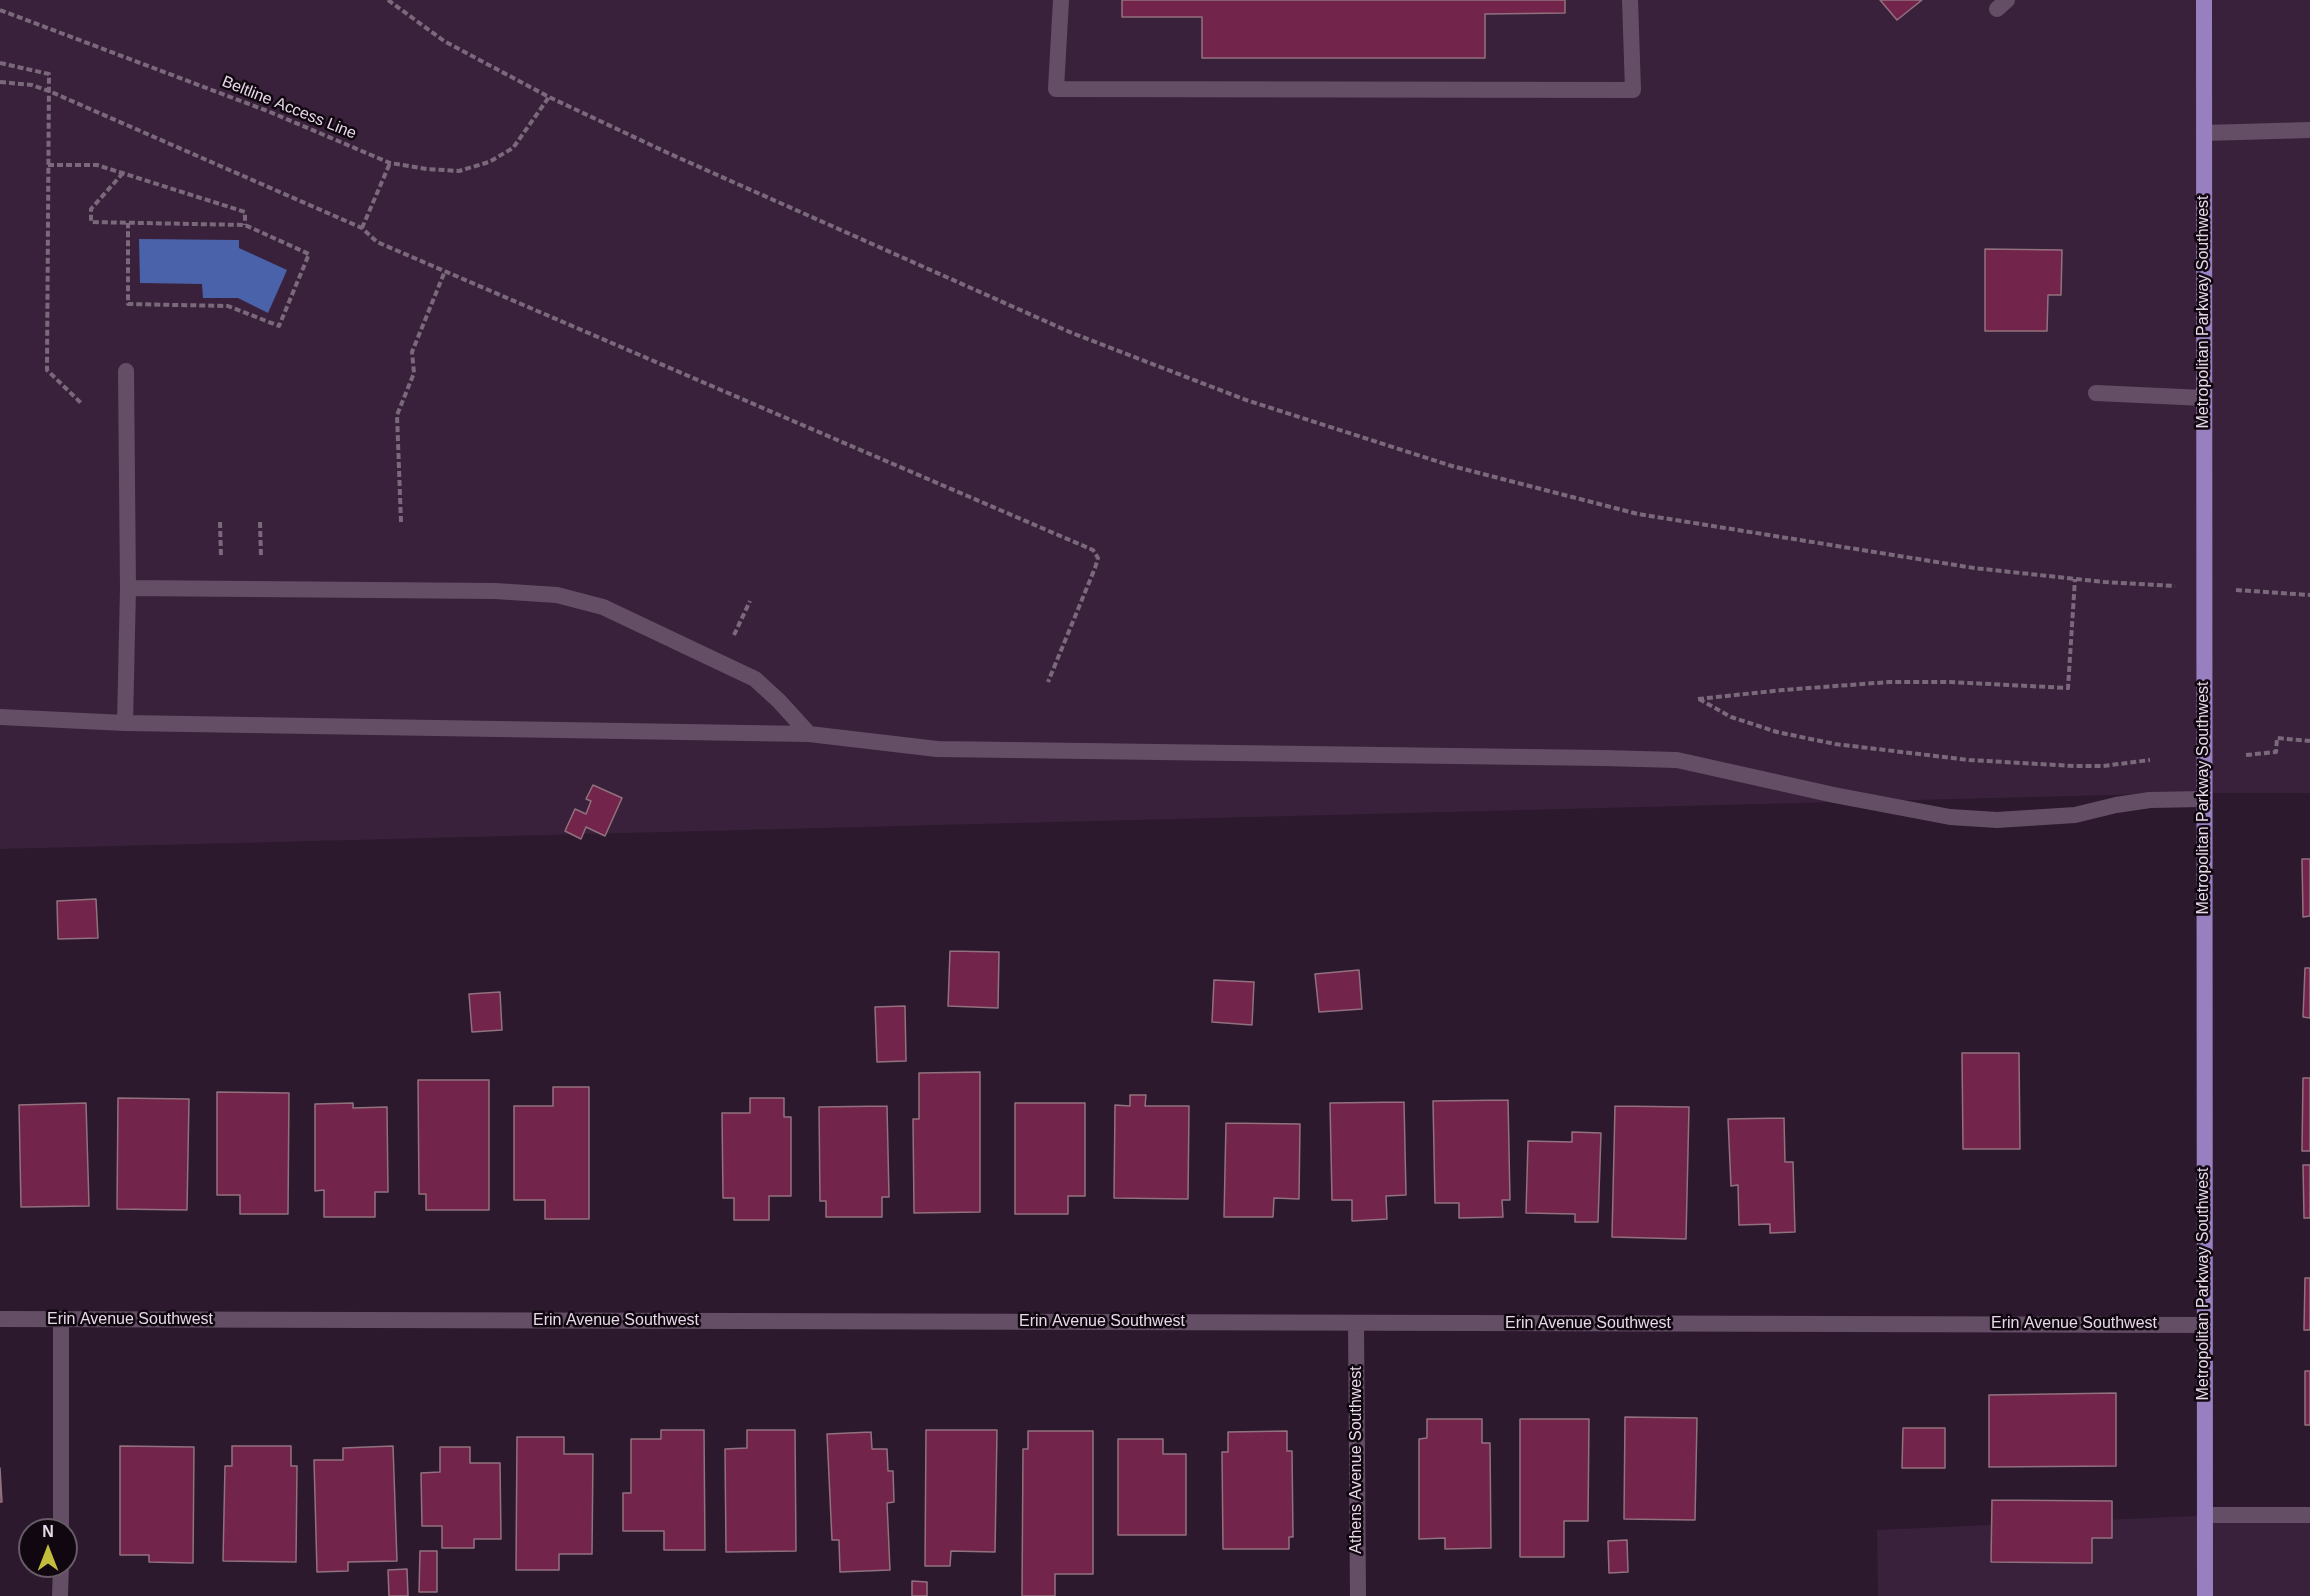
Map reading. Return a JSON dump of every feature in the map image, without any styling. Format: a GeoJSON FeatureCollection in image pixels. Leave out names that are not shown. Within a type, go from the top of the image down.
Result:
{"type":"FeatureCollection","features":[{"type":"Feature","properties":{"kind":"main road","name":"Metropolitan Parkway Southwest"},"geometry":{"type":"LineString","coordinates":[[2204,0],[2205,1596]]}},
{"type":"Feature","properties":{"kind":"street"},"geometry":{"type":"LineString","coordinates":[[1061,0],[1056,89],[1633,90],[1630,0]]}},
{"type":"Feature","properties":{"kind":"street"},"geometry":{"type":"LineString","coordinates":[[2204,133],[2310,130]]}},
{"type":"Feature","properties":{"kind":"street"},"geometry":{"type":"LineString","coordinates":[[124,723],[128,588],[126,371]]}},
{"type":"Feature","properties":{"kind":"street"},"geometry":{"type":"LineString","coordinates":[[2096,393],[2204,398]]}},
{"type":"Feature","properties":{"kind":"street"},"geometry":{"type":"LineString","coordinates":[[128,588],[495,591],[557,595],[603,607],[755,679],[780,701],[809,734]]}},
{"type":"Feature","properties":{"kind":"street"},"geometry":{"type":"LineString","coordinates":[[0,717],[124,723],[809,734],[937,750],[1677,760],[1834,795],[1950,817],[1997,820],[2075,815],[2150,800],[2204,799]]}},
{"type":"Feature","properties":{"kind":"street","name":"Erin Avenue Southwest"},"geometry":{"type":"LineString","coordinates":[[0,1319],[2204,1324]]}},
{"type":"Feature","properties":{"kind":"street"},"geometry":{"type":"LineString","coordinates":[[61,1319],[61,1518]]}},
{"type":"Feature","properties":{"kind":"street","name":"Athens Avenue Southwest"},"geometry":{"type":"LineString","coordinates":[[1356,1323],[1358,1596]]}},
{"type":"Feature","properties":{"kind":"street"},"geometry":{"type":"LineString","coordinates":[[2205,1515],[2310,1515]]}},
{"type":"Feature","properties":{"kind":"street"},"geometry":{"type":"LineString","coordinates":[[60,1578],[60,1596]]}},
{"type":"Feature","properties":{"kind":"path"},"geometry":{"type":"LineString","coordinates":[[388,0],[444,41],[549,97],[668,153],[1072,333],[1246,400],[1452,466],[1638,514],[1974,568],[2104,582]]}},
{"type":"Feature","properties":{"kind":"path","name":"Beltline Access Line"},"geometry":{"type":"LineString","coordinates":[[0,10],[270,112],[390,164],[459,171],[489,162],[513,148],[549,97]]}},
{"type":"Feature","properties":{"kind":"path"},"geometry":{"type":"LineString","coordinates":[[0,63],[49,74],[47,370],[81,403]]}},
{"type":"Feature","properties":{"kind":"path"},"geometry":{"type":"LineString","coordinates":[[0,82],[32,85],[49,91],[362,228],[377,242],[1093,549],[1098,558],[1095,568],[1048,682]]}},
{"type":"Feature","properties":{"kind":"path"},"geometry":{"type":"LineString","coordinates":[[362,228],[390,164]]}},
{"type":"Feature","properties":{"kind":"path"},"geometry":{"type":"LineString","coordinates":[[48,165],[97,165],[245,212],[245,225]]}},
{"type":"Feature","properties":{"kind":"path"},"geometry":{"type":"LineString","coordinates":[[123,173],[91,209],[91,222],[245,225],[309,254],[279,326],[228,306],[128,304],[128,223]]}},
{"type":"Feature","properties":{"kind":"path"},"geometry":{"type":"LineString","coordinates":[[401,522],[396,415],[414,373],[412,352],[445,271]]}},
{"type":"Feature","properties":{"kind":"path"},"geometry":{"type":"LineString","coordinates":[[2075,579],[2068,688],[1950,682],[1889,682],[1698,699],[1741,720],[1777,732],[1834,744],[1969,760],[2074,766],[2103,766],[2150,760]]}},
{"type":"Feature","properties":{"kind":"path"},"geometry":{"type":"LineString","coordinates":[[2300,594],[2310,595]]}},
{"type":"Feature","properties":{"kind":"path"},"geometry":{"type":"LineString","coordinates":[[732,640],[750,601]]}},
{"type":"Feature","properties":{"kind":"path"},"geometry":{"type":"LineString","coordinates":[[2246,755],[2276,752],[2277,738],[2310,741]]}},
{"type":"Feature","properties":{"kind":"shaded area"},"geometry":{"type":"Polygon","coordinates":[[[0,0],[2310,0],[2310,793],[2189,793],[0,849],[0,0]]]}},
{"type":"Feature","properties":{"kind":"shaded area"},"geometry":{"type":"Polygon","coordinates":[[[2310,1511],[2310,1596],[1878,1596],[1877,1530],[2310,1511]]]}},
{"type":"Feature","properties":{"kind":"water"},"geometry":{"type":"Polygon","coordinates":[[[139,239],[239,240],[239,248],[287,270],[268,313],[238,298],[203,298],[202,284],[140,283],[139,239]]]}},
{"type":"Feature","properties":{"kind":"building"},"geometry":{"type":"Polygon","coordinates":[[[1122,0],[1565,0],[1565,13],[1485,14],[1485,58],[1202,58],[1202,17],[1122,17],[1122,0]]]}},
{"type":"Feature","properties":{"kind":"building"},"geometry":{"type":"Polygon","coordinates":[[[1880,0],[1922,0],[1897,20],[1880,0]]]}},
{"type":"Feature","properties":{"kind":"building"},"geometry":{"type":"Polygon","coordinates":[[[1985,249],[2062,250],[2061,295],[2048,295],[2047,331],[1985,331],[1985,249]]]}},
{"type":"Feature","properties":{"kind":"building"},"geometry":{"type":"Polygon","coordinates":[[[593,785],[622,798],[605,836],[586,827],[581,839],[565,831],[575,809],[586,814],[591,801],[586,799],[593,785]]]}},
{"type":"Feature","properties":{"kind":"building"},"geometry":{"type":"Polygon","coordinates":[[[2302,859],[2310,859],[2310,916],[2303,917],[2302,859]]]}},
{"type":"Feature","properties":{"kind":"building"},"geometry":{"type":"Polygon","coordinates":[[[96,899],[98,938],[58,939],[57,901],[96,899]]]}},
{"type":"Feature","properties":{"kind":"building"},"geometry":{"type":"Polygon","coordinates":[[[950,951],[999,952],[998,1008],[948,1006],[950,951]]]}},
{"type":"Feature","properties":{"kind":"building"},"geometry":{"type":"Polygon","coordinates":[[[2305,968],[2310,968],[2310,1018],[2303,1017],[2305,968]]]}},
{"type":"Feature","properties":{"kind":"building"},"geometry":{"type":"Polygon","coordinates":[[[1359,970],[1362,1009],[1319,1012],[1315,974],[1359,970]]]}},
{"type":"Feature","properties":{"kind":"building"},"geometry":{"type":"Polygon","coordinates":[[[1214,980],[1254,982],[1252,1025],[1212,1022],[1214,980]]]}},
{"type":"Feature","properties":{"kind":"building"},"geometry":{"type":"Polygon","coordinates":[[[500,992],[502,1030],[472,1032],[469,994],[500,992]]]}},
{"type":"Feature","properties":{"kind":"building"},"geometry":{"type":"Polygon","coordinates":[[[905,1006],[906,1061],[877,1062],[875,1007],[905,1006]]]}},
{"type":"Feature","properties":{"kind":"building"},"geometry":{"type":"Polygon","coordinates":[[[1962,1053],[2019,1053],[2020,1149],[1963,1149],[1962,1053]]]}},
{"type":"Feature","properties":{"kind":"building"},"geometry":{"type":"Polygon","coordinates":[[[980,1072],[980,1212],[914,1213],[913,1119],[919,1119],[919,1073],[980,1072]]]}},
{"type":"Feature","properties":{"kind":"building"},"geometry":{"type":"Polygon","coordinates":[[[2303,1078],[2310,1078],[2310,1151],[2302,1151],[2303,1078]]]}},
{"type":"Feature","properties":{"kind":"building"},"geometry":{"type":"Polygon","coordinates":[[[418,1080],[489,1080],[489,1210],[426,1210],[426,1194],[419,1194],[418,1080]]]}},
{"type":"Feature","properties":{"kind":"building"},"geometry":{"type":"Polygon","coordinates":[[[553,1087],[589,1087],[589,1219],[545,1219],[545,1200],[514,1200],[514,1106],[553,1106],[553,1087]]]}},
{"type":"Feature","properties":{"kind":"building"},"geometry":{"type":"Polygon","coordinates":[[[217,1092],[289,1093],[288,1214],[240,1214],[240,1195],[217,1195],[217,1092]]]}},
{"type":"Feature","properties":{"kind":"building"},"geometry":{"type":"Polygon","coordinates":[[[1130,1095],[1146,1095],[1145,1106],[1189,1106],[1188,1199],[1114,1198],[1115,1105],[1130,1106],[1130,1095]]]}},
{"type":"Feature","properties":{"kind":"building"},"geometry":{"type":"Polygon","coordinates":[[[118,1098],[189,1099],[187,1210],[117,1209],[118,1098]]]}},
{"type":"Feature","properties":{"kind":"building"},"geometry":{"type":"Polygon","coordinates":[[[750,1098],[784,1098],[784,1117],[791,1117],[791,1196],[769,1196],[769,1220],[734,1220],[734,1198],[723,1198],[722,1113],[750,1113],[750,1098]]]}},
{"type":"Feature","properties":{"kind":"building"},"geometry":{"type":"Polygon","coordinates":[[[1508,1100],[1510,1200],[1502,1200],[1503,1217],[1459,1218],[1459,1203],[1435,1203],[1433,1101],[1508,1100]]]}},
{"type":"Feature","properties":{"kind":"building"},"geometry":{"type":"Polygon","coordinates":[[[1404,1102],[1406,1195],[1386,1196],[1387,1219],[1352,1221],[1352,1200],[1332,1200],[1330,1103],[1404,1102]]]}},
{"type":"Feature","properties":{"kind":"building"},"geometry":{"type":"Polygon","coordinates":[[[86,1103],[89,1206],[21,1207],[19,1105],[86,1103]]]}},
{"type":"Feature","properties":{"kind":"building"},"geometry":{"type":"Polygon","coordinates":[[[353,1103],[353,1108],[387,1107],[388,1192],[375,1192],[375,1217],[324,1217],[324,1190],[315,1191],[315,1104],[353,1103]]]}},
{"type":"Feature","properties":{"kind":"building"},"geometry":{"type":"Polygon","coordinates":[[[1015,1103],[1085,1103],[1085,1196],[1068,1196],[1068,1214],[1015,1214],[1015,1103]]]}},
{"type":"Feature","properties":{"kind":"building"},"geometry":{"type":"Polygon","coordinates":[[[887,1106],[889,1197],[882,1197],[882,1217],[826,1217],[826,1201],[820,1201],[819,1107],[887,1106]]]}},
{"type":"Feature","properties":{"kind":"building"},"geometry":{"type":"Polygon","coordinates":[[[1615,1106],[1689,1107],[1686,1239],[1612,1237],[1615,1106]]]}},
{"type":"Feature","properties":{"kind":"building"},"geometry":{"type":"Polygon","coordinates":[[[1784,1118],[1785,1162],[1793,1162],[1795,1232],[1770,1233],[1770,1224],[1739,1225],[1738,1185],[1731,1186],[1728,1119],[1784,1118]]]}},
{"type":"Feature","properties":{"kind":"building"},"geometry":{"type":"Polygon","coordinates":[[[1226,1123],[1300,1124],[1299,1199],[1274,1198],[1273,1217],[1224,1217],[1226,1123]]]}},
{"type":"Feature","properties":{"kind":"building"},"geometry":{"type":"Polygon","coordinates":[[[1572,1132],[1601,1133],[1598,1222],[1575,1222],[1575,1214],[1526,1213],[1528,1141],[1572,1142],[1572,1132]]]}},
{"type":"Feature","properties":{"kind":"building"},"geometry":{"type":"Polygon","coordinates":[[[2303,1165],[2310,1165],[2310,1218],[2304,1218],[2303,1165]]]}},
{"type":"Feature","properties":{"kind":"building"},"geometry":{"type":"Polygon","coordinates":[[[2305,1278],[2310,1278],[2310,1330],[2304,1330],[2305,1278]]]}},
{"type":"Feature","properties":{"kind":"building"},"geometry":{"type":"Polygon","coordinates":[[[2305,1371],[2310,1371],[2310,1425],[2305,1425],[2305,1371]]]}},
{"type":"Feature","properties":{"kind":"building"},"geometry":{"type":"Polygon","coordinates":[[[2116,1393],[2116,1466],[1989,1467],[1989,1395],[2116,1393]]]}},
{"type":"Feature","properties":{"kind":"building"},"geometry":{"type":"Polygon","coordinates":[[[1625,1417],[1697,1418],[1695,1520],[1624,1519],[1625,1417]]]}},
{"type":"Feature","properties":{"kind":"building"},"geometry":{"type":"Polygon","coordinates":[[[1427,1419],[1482,1419],[1482,1443],[1490,1443],[1491,1548],[1445,1549],[1445,1538],[1419,1539],[1419,1439],[1427,1438],[1427,1419]]]}},
{"type":"Feature","properties":{"kind":"building"},"geometry":{"type":"Polygon","coordinates":[[[1520,1419],[1589,1419],[1588,1521],[1564,1521],[1564,1557],[1520,1557],[1520,1419]]]}},
{"type":"Feature","properties":{"kind":"building"},"geometry":{"type":"Polygon","coordinates":[[[1903,1428],[1945,1428],[1945,1468],[1902,1468],[1903,1428]]]}},
{"type":"Feature","properties":{"kind":"building"},"geometry":{"type":"Polygon","coordinates":[[[661,1430],[704,1430],[705,1550],[664,1550],[664,1531],[623,1531],[623,1493],[631,1493],[631,1439],[661,1439],[661,1430]]]}},
{"type":"Feature","properties":{"kind":"building"},"geometry":{"type":"Polygon","coordinates":[[[747,1430],[795,1430],[796,1551],[726,1552],[725,1449],[747,1448],[747,1430]]]}},
{"type":"Feature","properties":{"kind":"building"},"geometry":{"type":"Polygon","coordinates":[[[926,1430],[997,1430],[995,1552],[951,1551],[950,1566],[925,1566],[926,1430]]]}},
{"type":"Feature","properties":{"kind":"building"},"geometry":{"type":"Polygon","coordinates":[[[1028,1431],[1093,1431],[1093,1574],[1055,1574],[1055,1596],[1022,1596],[1023,1449],[1028,1449],[1028,1431]]]}},
{"type":"Feature","properties":{"kind":"building"},"geometry":{"type":"Polygon","coordinates":[[[1287,1431],[1287,1451],[1292,1451],[1293,1537],[1289,1537],[1289,1549],[1223,1549],[1222,1452],[1228,1452],[1228,1432],[1287,1431]]]}},
{"type":"Feature","properties":{"kind":"building"},"geometry":{"type":"Polygon","coordinates":[[[871,1432],[872,1449],[887,1449],[888,1471],[893,1471],[894,1502],[887,1503],[890,1570],[840,1572],[839,1540],[832,1540],[827,1434],[871,1432]]]}},
{"type":"Feature","properties":{"kind":"building"},"geometry":{"type":"Polygon","coordinates":[[[517,1437],[564,1437],[564,1454],[593,1454],[592,1554],[559,1554],[559,1570],[516,1570],[517,1437]]]}},
{"type":"Feature","properties":{"kind":"building"},"geometry":{"type":"Polygon","coordinates":[[[1118,1439],[1163,1439],[1163,1454],[1186,1454],[1186,1535],[1118,1535],[1118,1439]]]}},
{"type":"Feature","properties":{"kind":"building"},"geometry":{"type":"Polygon","coordinates":[[[120,1446],[194,1447],[193,1563],[149,1562],[149,1555],[120,1555],[120,1446]]]}},
{"type":"Feature","properties":{"kind":"building"},"geometry":{"type":"Polygon","coordinates":[[[232,1446],[291,1446],[291,1466],[297,1466],[296,1562],[223,1561],[225,1466],[232,1466],[232,1446]]]}},
{"type":"Feature","properties":{"kind":"building"},"geometry":{"type":"Polygon","coordinates":[[[393,1446],[397,1561],[348,1562],[348,1571],[317,1572],[314,1460],[343,1460],[343,1448],[393,1446]]]}},
{"type":"Feature","properties":{"kind":"building"},"geometry":{"type":"Polygon","coordinates":[[[440,1447],[470,1447],[470,1463],[500,1463],[501,1539],[474,1539],[474,1548],[442,1548],[442,1526],[422,1526],[421,1473],[440,1472],[440,1447]]]}},
{"type":"Feature","properties":{"kind":"building"},"geometry":{"type":"Polygon","coordinates":[[[0,1468],[2,1502],[0,1502],[0,1468]]]}},
{"type":"Feature","properties":{"kind":"building"},"geometry":{"type":"Polygon","coordinates":[[[1992,1500],[2112,1501],[2112,1538],[2092,1538],[2092,1563],[1991,1562],[1992,1500]]]}},
{"type":"Feature","properties":{"kind":"building"},"geometry":{"type":"Polygon","coordinates":[[[1627,1540],[1628,1572],[1609,1573],[1608,1541],[1627,1540]]]}},
{"type":"Feature","properties":{"kind":"building"},"geometry":{"type":"Polygon","coordinates":[[[420,1551],[437,1551],[437,1592],[419,1592],[420,1551]]]}},
{"type":"Feature","properties":{"kind":"building"},"geometry":{"type":"Polygon","coordinates":[[[407,1569],[408,1596],[389,1596],[388,1570],[407,1569]]]}},
{"type":"Feature","properties":{"kind":"building"},"geometry":{"type":"Polygon","coordinates":[[[912,1581],[927,1582],[927,1596],[912,1596],[912,1581]]]}}]}
